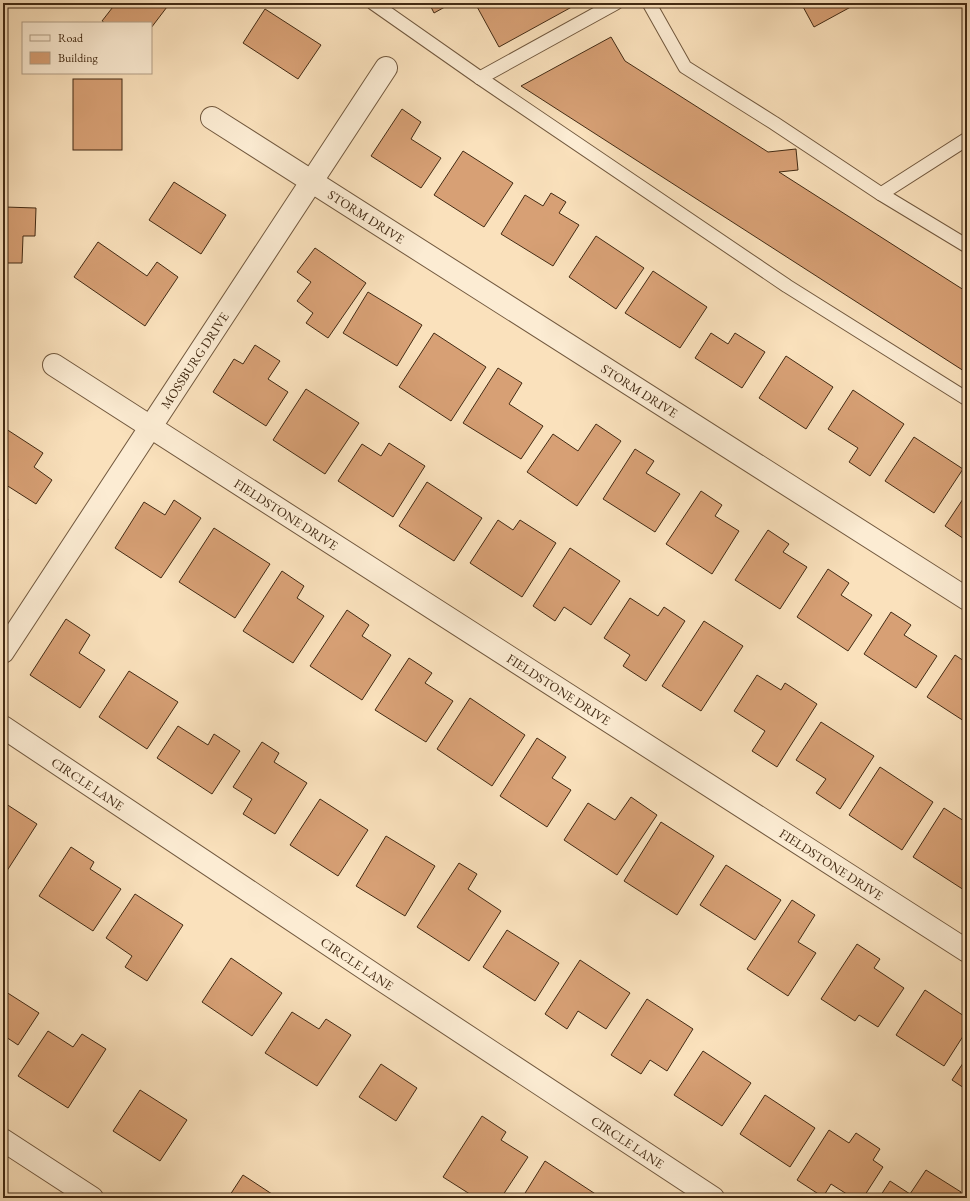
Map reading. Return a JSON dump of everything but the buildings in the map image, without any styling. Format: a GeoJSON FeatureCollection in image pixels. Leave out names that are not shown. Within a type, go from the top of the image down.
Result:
{"type":"FeatureCollection","features":[{"type":"Feature","properties":{"kind":"street","name":"MOSSBURG DRIVE"},"geometry":{"type":"LineString","coordinates":[[3,652],[386,68]]}},
{"type":"Feature","properties":{"kind":"street","name":"STORM DRIVE"},"geometry":{"type":"LineString","coordinates":[[212,118],[967,599]]}},
{"type":"Feature","properties":{"kind":"street","name":"FIELDSTONE DRIVE"},"geometry":{"type":"LineString","coordinates":[[54,365],[967,951]]}},
{"type":"Feature","properties":{"kind":"street","name":"CIRCLE LANE"},"geometry":{"type":"LineString","coordinates":[[3,727],[379,978],[713,1198]]}},
{"type":"Feature","properties":{"kind":"street"},"geometry":{"type":"LineString","coordinates":[[3,1140],[92,1198]]}},
{"type":"Feature","properties":{"kind":"lane"},"geometry":{"type":"LineString","coordinates":[[373,3],[480,78],[787,286],[967,399]]}},
{"type":"Feature","properties":{"kind":"lane"},"geometry":{"type":"LineString","coordinates":[[480,78],[616,3]]}},
{"type":"Feature","properties":{"kind":"lane"},"geometry":{"type":"LineString","coordinates":[[649,3],[685,67],[774,123],[881,194],[967,246]]}},
{"type":"Feature","properties":{"kind":"lane"},"geometry":{"type":"LineString","coordinates":[[881,194],[967,139]]}}]}
